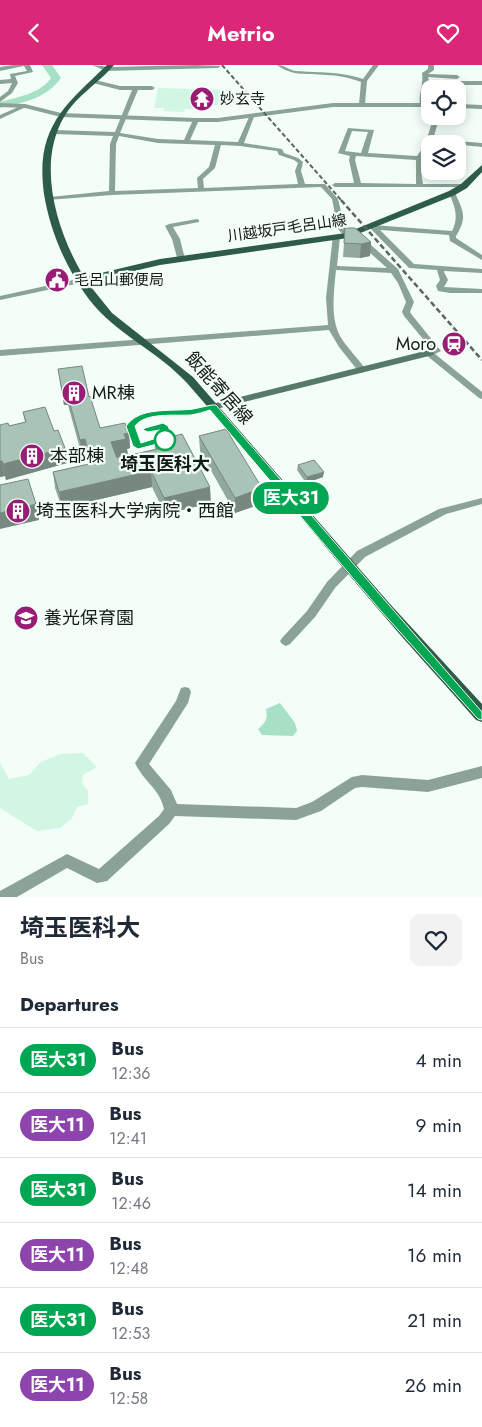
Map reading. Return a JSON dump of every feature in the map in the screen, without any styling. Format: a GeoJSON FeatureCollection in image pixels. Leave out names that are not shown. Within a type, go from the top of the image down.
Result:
{"type":"FeatureCollection","features":[{"type":"Feature","properties":{"kind":"main road","name":"飯能寄居線"},"geometry":{"type":"LineString","coordinates":[[108,68],[61,115],[54,131],[46,166],[50,199],[64,248],[82,281],[107,315],[183,373],[348,566],[482,715]]}},
{"type":"Feature","properties":{"kind":"main road","name":"川越坂戸毛呂山線"},"geometry":{"type":"LineString","coordinates":[[82,281],[131,268],[182,259],[351,234],[373,227],[452,193],[464,186],[482,167]]}},
{"type":"Feature","properties":{"kind":"main road"},"geometry":{"type":"LineString","coordinates":[[212,407],[429,353]]}},
{"type":"Feature","properties":{"kind":"street"},"geometry":{"type":"LineString","coordinates":[[0,69],[28,65],[30,72],[12,75],[14,83]]}},
{"type":"Feature","properties":{"kind":"street"},"geometry":{"type":"LineString","coordinates":[[95,65],[108,68],[218,66]]}},
{"type":"Feature","properties":{"kind":"street"},"geometry":{"type":"LineString","coordinates":[[280,65],[292,73],[328,73],[349,76],[364,81]]}},
{"type":"Feature","properties":{"kind":"street"},"geometry":{"type":"LineString","coordinates":[[362,104],[364,81],[376,65]]}},
{"type":"Feature","properties":{"kind":"street"},"geometry":{"type":"LineString","coordinates":[[427,80],[425,73],[431,70],[431,65]]}},
{"type":"Feature","properties":{"kind":"street"},"geometry":{"type":"LineString","coordinates":[[426,75],[466,77],[466,80]]}},
{"type":"Feature","properties":{"kind":"street"},"geometry":{"type":"LineString","coordinates":[[0,82],[14,83]]}},
{"type":"Feature","properties":{"kind":"street"},"geometry":{"type":"LineString","coordinates":[[95,82],[120,88],[152,88]]}},
{"type":"Feature","properties":{"kind":"street"},"geometry":{"type":"LineString","coordinates":[[0,89],[14,83]]}},
{"type":"Feature","properties":{"kind":"street"},"geometry":{"type":"LineString","coordinates":[[0,99],[14,83]]}},
{"type":"Feature","properties":{"kind":"street"},"geometry":{"type":"LineString","coordinates":[[466,83],[482,83]]}},
{"type":"Feature","properties":{"kind":"street"},"geometry":{"type":"LineString","coordinates":[[112,193],[112,143],[135,89]]}},
{"type":"Feature","properties":{"kind":"street"},"geometry":{"type":"LineString","coordinates":[[0,105],[22,106],[61,115],[196,120],[253,115],[326,105],[421,104]]}},
{"type":"Feature","properties":{"kind":"street"},"geometry":{"type":"LineString","coordinates":[[0,117],[22,106]]}},
{"type":"Feature","properties":{"kind":"street"},"geometry":{"type":"LineString","coordinates":[[466,106],[482,107]]}},
{"type":"Feature","properties":{"kind":"street"},"geometry":{"type":"LineString","coordinates":[[240,144],[253,115]]}},
{"type":"Feature","properties":{"kind":"street"},"geometry":{"type":"LineString","coordinates":[[186,142],[196,120]]}},
{"type":"Feature","properties":{"kind":"street"},"geometry":{"type":"LineString","coordinates":[[364,155],[372,131],[350,129],[341,153],[364,155],[419,157]]}},
{"type":"Feature","properties":{"kind":"street"},"geometry":{"type":"LineString","coordinates":[[54,131],[116,134],[151,141],[240,144],[280,150],[280,155],[296,159],[300,163],[298,171],[302,185]]}},
{"type":"Feature","properties":{"kind":"street"},"geometry":{"type":"LineString","coordinates":[[201,189],[200,178],[212,168],[220,143]]}},
{"type":"Feature","properties":{"kind":"street"},"geometry":{"type":"LineString","coordinates":[[466,145],[482,145]]}},
{"type":"Feature","properties":{"kind":"street"},"geometry":{"type":"LineString","coordinates":[[466,149],[482,150]]}},
{"type":"Feature","properties":{"kind":"street"},"geometry":{"type":"LineString","coordinates":[[354,154],[352,160],[358,185]]}},
{"type":"Feature","properties":{"kind":"street"},"geometry":{"type":"LineString","coordinates":[[420,185],[418,176],[421,167],[419,157],[421,154]]}},
{"type":"Feature","properties":{"kind":"street"},"geometry":{"type":"LineString","coordinates":[[50,199],[112,193],[323,185],[335,199],[342,229],[351,234],[395,271],[410,302],[406,312],[408,316],[436,351],[429,353]]}},
{"type":"Feature","properties":{"kind":"street"},"geometry":{"type":"LineString","coordinates":[[335,185],[464,186]]}},
{"type":"Feature","properties":{"kind":"street"},"geometry":{"type":"LineString","coordinates":[[452,193],[461,218],[457,231],[452,236],[454,241],[482,259]]}},
{"type":"Feature","properties":{"kind":"street"},"geometry":{"type":"LineString","coordinates":[[182,259],[176,239],[169,226],[196,221]]}},
{"type":"Feature","properties":{"kind":"street"},"geometry":{"type":"LineString","coordinates":[[373,227],[454,233]]}},
{"type":"Feature","properties":{"kind":"street"},"geometry":{"type":"LineString","coordinates":[[373,227],[412,266],[482,271]]}},
{"type":"Feature","properties":{"kind":"street"},"geometry":{"type":"LineString","coordinates":[[336,237],[331,300],[332,327],[362,370]]}},
{"type":"Feature","properties":{"kind":"street"},"geometry":{"type":"LineString","coordinates":[[334,268],[395,271]]}},
{"type":"Feature","properties":{"kind":"street"},"geometry":{"type":"LineString","coordinates":[[441,269],[440,272],[444,280],[440,285],[441,289],[450,291],[482,291]]}},
{"type":"Feature","properties":{"kind":"street"},"geometry":{"type":"LineString","coordinates":[[0,298],[82,281]]}},
{"type":"Feature","properties":{"kind":"street"},"geometry":{"type":"LineString","coordinates":[[0,353],[332,327]]}},
{"type":"Feature","properties":{"kind":"street"},"geometry":{"type":"LineString","coordinates":[[429,353],[482,396]]}},
{"type":"Feature","properties":{"kind":"street"},"geometry":{"type":"LineString","coordinates":[[286,641],[311,614],[331,585],[361,554],[443,511],[482,501]]}},
{"type":"Feature","properties":{"kind":"street"},"geometry":{"type":"LineString","coordinates":[[172,810],[165,788],[145,770],[142,763],[182,703],[185,692]]}},
{"type":"Feature","properties":{"kind":"street"},"geometry":{"type":"LineString","coordinates":[[172,810],[296,814],[316,807],[352,783],[362,781],[428,786],[482,771]]}},
{"type":"Feature","properties":{"kind":"street"},"geometry":{"type":"LineString","coordinates":[[3,897],[67,861],[97,876],[102,876],[124,854],[164,820],[172,810]]}},
{"type":"Feature","properties":{"kind":"shaded area"},"geometry":{"type":"Polygon","coordinates":[[[158,88],[225,90],[225,102],[218,105],[196,104],[194,109],[185,109],[184,112],[164,111],[164,108],[154,108],[158,88]]]}},
{"type":"Feature","properties":{"kind":"shaded area"},"geometry":{"type":"Polygon","coordinates":[[[280,703],[295,723],[297,731],[293,736],[262,735],[258,729],[266,720],[266,709],[280,703]]]}},
{"type":"Feature","properties":{"kind":"shaded area"},"geometry":{"type":"Polygon","coordinates":[[[83,753],[97,767],[83,775],[82,784],[88,790],[88,804],[77,807],[72,818],[60,828],[37,831],[0,808],[0,763],[9,779],[29,775],[41,762],[60,754],[83,753]]]}},
{"type":"Feature","properties":{"kind":"building"},"geometry":{"type":"Polygon","coordinates":[[[345,228],[355,228],[371,242],[361,244],[344,243],[345,228]]]}},
{"type":"Feature","properties":{"kind":"building"},"geometry":{"type":"Polygon","coordinates":[[[82,366],[89,397],[100,428],[125,423],[129,433],[124,434],[126,439],[111,442],[117,458],[158,449],[154,441],[182,434],[210,487],[164,498],[151,471],[59,492],[53,472],[89,464],[88,461],[91,460],[85,439],[80,440],[66,390],[62,391],[58,369],[82,366]]]}},
{"type":"Feature","properties":{"kind":"building"},"geometry":{"type":"Polygon","coordinates":[[[45,407],[54,431],[58,430],[65,448],[3,464],[0,461],[0,425],[8,423],[9,426],[26,422],[23,412],[45,407]]]}},
{"type":"Feature","properties":{"kind":"building"},"geometry":{"type":"Polygon","coordinates":[[[226,429],[262,488],[235,498],[199,436],[226,429]]]}},
{"type":"Feature","properties":{"kind":"building"},"geometry":{"type":"Polygon","coordinates":[[[314,460],[324,472],[307,477],[298,465],[314,460]]]}},
{"type":"Feature","properties":{"kind":"building"},"geometry":{"type":"Polygon","coordinates":[[[28,479],[36,504],[0,513],[0,485],[28,479]]]}},
{"type":"Feature","properties":{"kind":"waterway"},"geometry":{"type":"LineString","coordinates":[[0,105],[39,93],[52,84],[56,78],[47,65]]}},
{"type":"Feature","properties":{"kind":"railway"},"geometry":{"type":"LineString","coordinates":[[222,65],[342,201]]}},
{"type":"Feature","properties":{"kind":"railway"},"geometry":{"type":"LineString","coordinates":[[341,200],[482,360]]}},
{"type":"Feature","properties":{"kind":"bus line","name":"医大31"},"geometry":{"type":"LineString","coordinates":[[148,430],[163,426],[169,436],[165,440],[138,446],[130,426],[136,419],[162,413],[192,412],[212,407],[385,608],[482,715]]}},
{"type":"Feature","properties":{"kind":"place","name":"妙玄寺"},"geometry":{"type":"Point","coordinates":[202,99]}},
{"type":"Feature","properties":{"kind":"place","name":"毛呂山郵便局"},"geometry":{"type":"Point","coordinates":[57,280]}},
{"type":"Feature","properties":{"kind":"place","name":"Moro"},"geometry":{"type":"Point","coordinates":[454,344]}},
{"type":"Feature","properties":{"kind":"place","name":"MR棟"},"geometry":{"type":"Point","coordinates":[74,393]}},
{"type":"Feature","properties":{"kind":"place","name":"埼玉医科大"},"geometry":{"type":"Point","coordinates":[165,440]}},
{"type":"Feature","properties":{"kind":"place","name":"本部棟"},"geometry":{"type":"Point","coordinates":[32,456]}},
{"type":"Feature","properties":{"kind":"place","name":"埼玉医科大学病院・西館"},"geometry":{"type":"Point","coordinates":[18,511]}},
{"type":"Feature","properties":{"kind":"place","name":"養光保育園"},"geometry":{"type":"Point","coordinates":[26,618]}}]}
